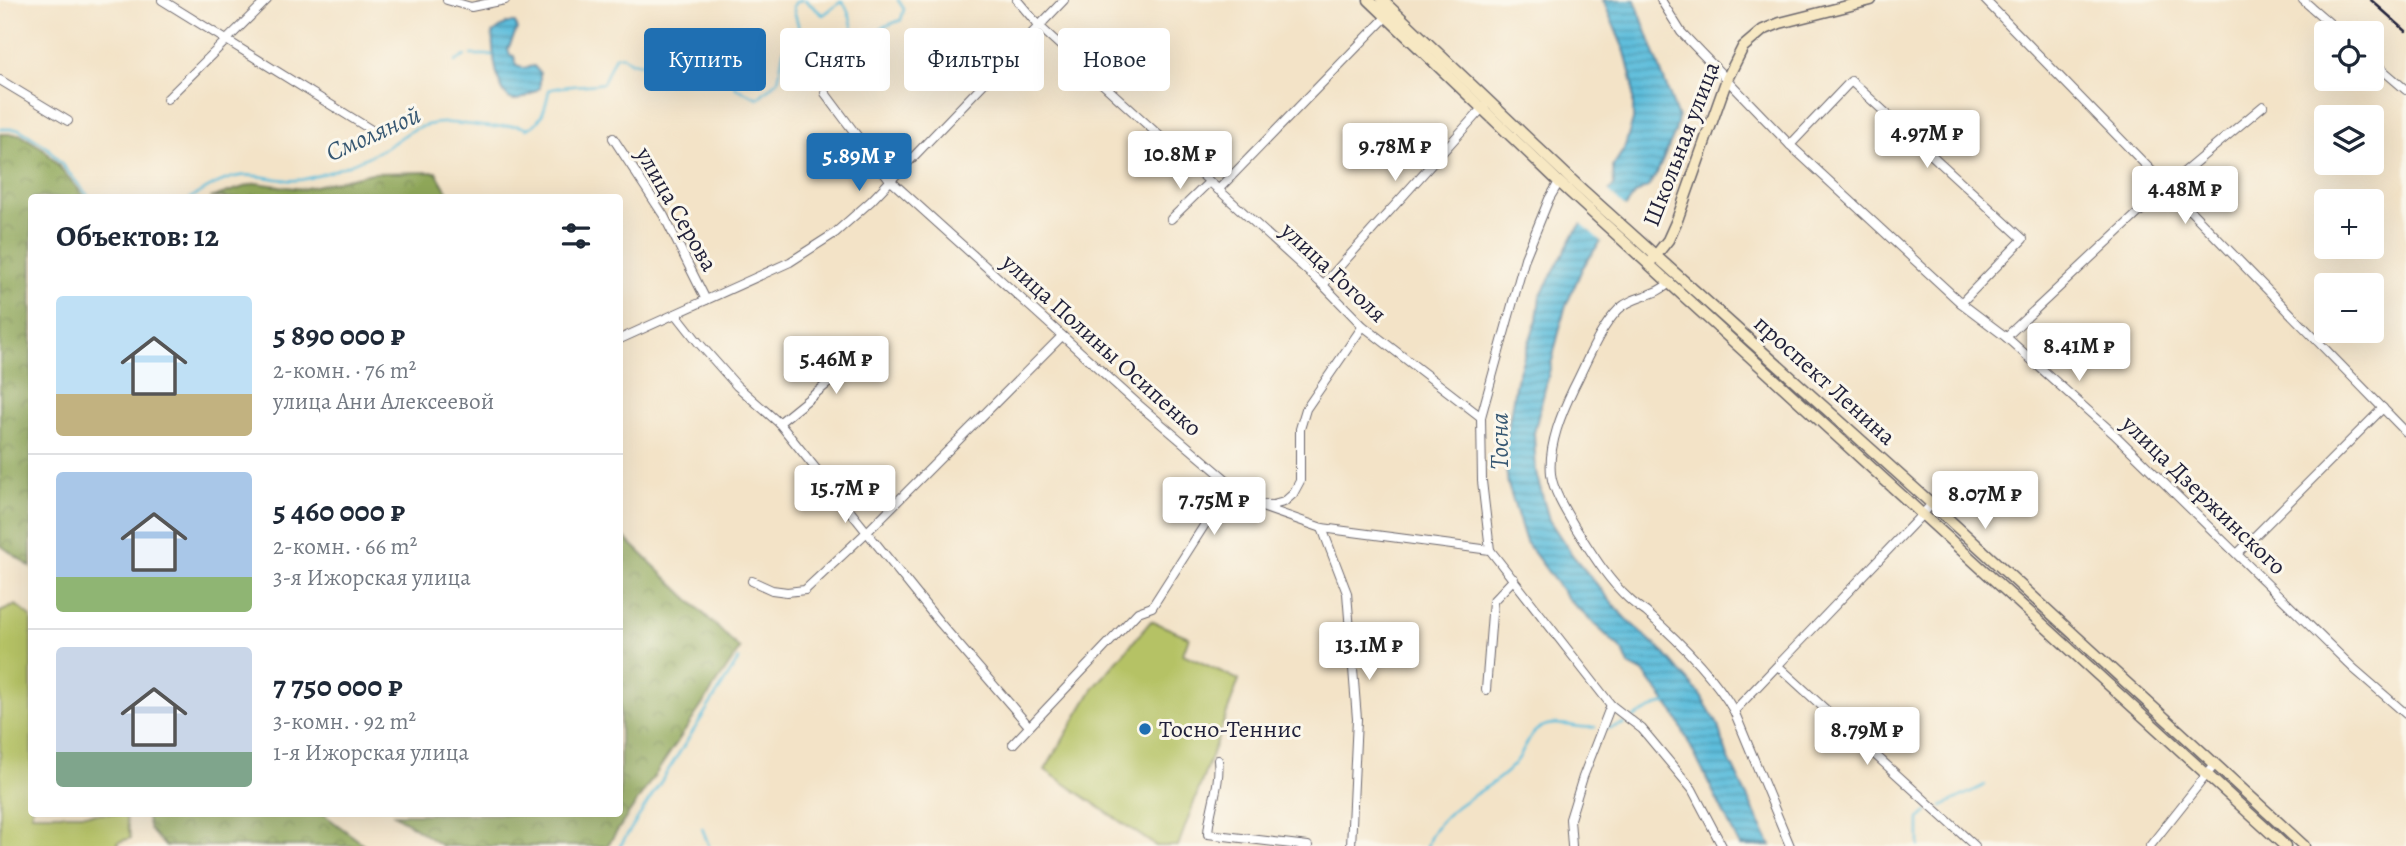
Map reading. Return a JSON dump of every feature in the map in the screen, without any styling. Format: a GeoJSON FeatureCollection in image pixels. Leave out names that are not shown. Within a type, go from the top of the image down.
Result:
{"type":"FeatureCollection","features":[{"type":"Feature","properties":{"kind":"main road","name":"проспект Ленина"},"geometry":{"type":"LineString","coordinates":[[1369,0],[1390,13],[1638,247],[1932,504],[2304,846]]}},
{"type":"Feature","properties":{"kind":"main road","name":"проспект Ленина"},"geometry":{"type":"LineString","coordinates":[[1382,0],[1390,13]]}},
{"type":"Feature","properties":{"kind":"main road","name":"Школьная улица"},"geometry":{"type":"LineString","coordinates":[[1653,260],[1668,240],[1677,219],[1727,79],[1743,47],[1763,30],[1780,23],[1871,0]]}},
{"type":"Feature","properties":{"kind":"main road","name":"проспект Ленина"},"geometry":{"type":"LineString","coordinates":[[1486,104],[1559,182],[1574,188]]}},
{"type":"Feature","properties":{"kind":"main road","name":"проспект Ленина"},"geometry":{"type":"LineString","coordinates":[[1653,260],[1670,282],[2285,846]]}},
{"type":"Feature","properties":{"kind":"street"},"geometry":{"type":"LineString","coordinates":[[162,0],[381,136]]}},
{"type":"Feature","properties":{"kind":"street"},"geometry":{"type":"LineString","coordinates":[[167,99],[267,0]]}},
{"type":"Feature","properties":{"kind":"street"},"geometry":{"type":"LineString","coordinates":[[447,0],[471,7],[505,0]]}},
{"type":"Feature","properties":{"kind":"street","name":"улица Гоголя"},"geometry":{"type":"LineString","coordinates":[[1017,0],[1039,26],[1208,183],[1323,285],[1363,326],[1481,417]]}},
{"type":"Feature","properties":{"kind":"street"},"geometry":{"type":"LineString","coordinates":[[623,336],[790,262],[817,245],[851,219],[1064,0]]}},
{"type":"Feature","properties":{"kind":"street","name":"улица Дзержинского"},"geometry":{"type":"LineString","coordinates":[[1661,0],[1681,32],[1790,145],[1961,303],[2006,337],[2114,434],[2353,668],[2406,714]]}},
{"type":"Feature","properties":{"kind":"street"},"geometry":{"type":"LineString","coordinates":[[1985,0],[2406,432]]}},
{"type":"Feature","properties":{"kind":"street"},"geometry":{"type":"LineString","coordinates":[[2302,0],[2327,21]]}},
{"type":"Feature","properties":{"kind":"street"},"geometry":{"type":"LineString","coordinates":[[1218,190],[1390,13]]}},
{"type":"Feature","properties":{"kind":"street"},"geometry":{"type":"LineString","coordinates":[[2384,71],[2406,90]]}},
{"type":"Feature","properties":{"kind":"street"},"geometry":{"type":"LineString","coordinates":[[0,80],[68,121]]}},
{"type":"Feature","properties":{"kind":"street"},"geometry":{"type":"LineString","coordinates":[[1790,145],[1852,81],[2022,239],[1961,303]]}},
{"type":"Feature","properties":{"kind":"street","name":"улица Полины Осипенко"},"geometry":{"type":"LineString","coordinates":[[825,93],[890,180],[1062,336],[1256,505],[1322,528],[1490,550]]}},
{"type":"Feature","properties":{"kind":"street"},"geometry":{"type":"LineString","coordinates":[[1323,285],[1486,104]]}},
{"type":"Feature","properties":{"kind":"street"},"geometry":{"type":"LineString","coordinates":[[2006,337],[2166,187],[2263,106]]}},
{"type":"Feature","properties":{"kind":"street","name":"улица Серова"},"geometry":{"type":"LineString","coordinates":[[613,138],[664,216],[706,300]]}},
{"type":"Feature","properties":{"kind":"street"},"geometry":{"type":"LineString","coordinates":[[1559,182],[1525,258],[1481,417],[1482,481],[1490,550],[1611,705],[1642,729],[1692,789],[1722,846]]}},
{"type":"Feature","properties":{"kind":"street"},"geometry":{"type":"LineString","coordinates":[[1171,219],[1208,183]]}},
{"type":"Feature","properties":{"kind":"street"},"geometry":{"type":"LineString","coordinates":[[1670,282],[1662,290],[1620,308],[1606,326],[1565,406],[1551,454],[1551,476],[1563,505],[1601,568],[1629,600],[1646,612],[1691,656],[1726,696],[1790,846]]}},
{"type":"Feature","properties":{"kind":"street"},"geometry":{"type":"LineString","coordinates":[[676,314],[737,386],[779,423],[940,623],[1028,725]]}},
{"type":"Feature","properties":{"kind":"street"},"geometry":{"type":"LineString","coordinates":[[1013,744],[1028,725],[1138,612],[1152,607],[1208,521],[1216,513],[1232,504],[1273,505],[1284,502],[1293,494],[1300,481],[1300,429],[1306,409],[1363,326]]}},
{"type":"Feature","properties":{"kind":"street"},"geometry":{"type":"LineString","coordinates":[[751,581],[772,590],[805,590],[1062,336]]}},
{"type":"Feature","properties":{"kind":"street"},"geometry":{"type":"LineString","coordinates":[[779,423],[874,346]]}},
{"type":"Feature","properties":{"kind":"street"},"geometry":{"type":"LineString","coordinates":[[2236,554],[2383,408]]}},
{"type":"Feature","properties":{"kind":"street"},"geometry":{"type":"LineString","coordinates":[[1734,711],[1932,504]]}},
{"type":"Feature","properties":{"kind":"street"},"geometry":{"type":"LineString","coordinates":[[1322,528],[1348,593],[1357,719],[1351,846]]}},
{"type":"Feature","properties":{"kind":"street"},"geometry":{"type":"LineString","coordinates":[[1486,690],[1493,601],[1514,579]]}},
{"type":"Feature","properties":{"kind":"street"},"geometry":{"type":"LineString","coordinates":[[1779,666],[1975,846]]}},
{"type":"Feature","properties":{"kind":"street"},"geometry":{"type":"LineString","coordinates":[[1572,846],[1570,819],[1583,776],[1611,705]]}},
{"type":"Feature","properties":{"kind":"street"},"geometry":{"type":"LineString","coordinates":[[1218,760],[1219,773],[1209,816],[1208,834],[1308,846]]}},
{"type":"Feature","properties":{"kind":"street"},"geometry":{"type":"LineString","coordinates":[[2150,846],[2215,765]]}},
{"type":"Feature","properties":{"kind":"green space"},"geometry":{"type":"Polygon","coordinates":[[[0,134],[19,134],[44,149],[83,194],[28,194],[28,565],[0,545],[0,134]]]}},
{"type":"Feature","properties":{"kind":"green space"},"geometry":{"type":"Polygon","coordinates":[[[436,172],[449,194],[222,194],[256,183],[302,189],[372,173],[436,172]]]}},
{"type":"Feature","properties":{"kind":"green space"},"geometry":{"type":"Polygon","coordinates":[[[623,536],[740,649],[607,846],[442,846],[398,817],[623,817],[623,536]]]}},
{"type":"Feature","properties":{"kind":"green space"},"geometry":{"type":"Polygon","coordinates":[[[16,605],[28,615],[28,817],[126,817],[131,838],[118,842],[119,846],[0,846],[0,612],[16,605]]]}},
{"type":"Feature","properties":{"kind":"green space","name":"Тосно-Теннис"},"geometry":{"type":"Polygon","coordinates":[[[1151,621],[1189,637],[1183,654],[1239,680],[1178,846],[1156,846],[1045,770],[1093,689],[1151,621]]]}},
{"type":"Feature","properties":{"kind":"green space"},"geometry":{"type":"Polygon","coordinates":[[[147,817],[327,817],[366,846],[165,846],[150,830],[147,817]]]}},
{"type":"Feature","properties":{"kind":"water"},"geometry":{"type":"Polygon","coordinates":[[[1603,0],[1635,0],[1678,118],[1675,133],[1657,173],[1649,186],[1635,194],[1591,255],[1565,308],[1534,433],[1536,472],[1549,520],[1573,556],[1624,617],[1663,652],[1699,693],[1717,723],[1728,757],[1771,846],[1740,846],[1674,713],[1644,673],[1629,665],[1623,651],[1569,600],[1526,542],[1508,485],[1504,452],[1516,380],[1537,319],[1540,296],[1575,232],[1614,185],[1613,166],[1624,149],[1633,120],[1633,85],[1625,52],[1603,0]]]}},
{"type":"Feature","properties":{"kind":"water"},"geometry":{"type":"Polygon","coordinates":[[[507,23],[515,23],[517,29],[508,49],[510,55],[514,56],[516,66],[534,66],[540,73],[540,88],[517,100],[508,97],[503,91],[494,60],[493,33],[507,23]]]}},
{"type":"Feature","properties":{"kind":"pier"},"geometry":{"type":"Polygon","coordinates":[[[1606,189],[1628,210],[1604,244],[1579,221],[1606,189]]]}},
{"type":"Feature","properties":{"kind":"waterway","name":"Смоляной"},"geometry":{"type":"LineString","coordinates":[[198,194],[240,176],[300,180],[319,175],[367,157],[409,132],[427,125],[451,123],[490,127],[518,126],[527,129],[540,118],[549,90],[603,83],[615,56],[623,56],[630,62],[643,64],[656,55],[687,62],[715,51],[723,55],[736,88],[758,98],[778,80],[785,46],[799,28],[793,7],[801,0]]}},
{"type":"Feature","properties":{"kind":"waterway","name":"Смоляной"},"geometry":{"type":"LineString","coordinates":[[805,0],[823,15],[842,1],[858,41],[872,38],[883,27],[901,20],[904,9],[898,0]]}},
{"type":"Feature","properties":{"kind":"waterway"},"geometry":{"type":"LineString","coordinates":[[471,55],[492,55]]}},
{"type":"Feature","properties":{"kind":"waterway"},"geometry":{"type":"LineString","coordinates":[[455,62],[465,56]]}},
{"type":"Feature","properties":{"kind":"waterway","name":"Смоляной"},"geometry":{"type":"LineString","coordinates":[[0,129],[19,129],[47,147],[87,194]]}},
{"type":"Feature","properties":{"kind":"waterway"},"geometry":{"type":"LineString","coordinates":[[620,846],[739,659]]}},
{"type":"Feature","properties":{"kind":"waterway"},"geometry":{"type":"LineString","coordinates":[[1633,718],[1658,705],[1668,703]]}},
{"type":"Feature","properties":{"kind":"waterway"},"geometry":{"type":"LineString","coordinates":[[1427,846],[1442,820],[1505,773],[1516,762],[1537,730],[1555,724],[1595,727]]}},
{"type":"Feature","properties":{"kind":"waterway"},"geometry":{"type":"LineString","coordinates":[[1606,729],[1624,724]]}},
{"type":"Feature","properties":{"kind":"waterway"},"geometry":{"type":"LineString","coordinates":[[1942,806],[1985,785]]}},
{"type":"Feature","properties":{"kind":"waterway"},"geometry":{"type":"LineString","coordinates":[[1919,846],[1919,819],[1927,812]]}},
{"type":"Feature","properties":{"kind":"waterway"},"geometry":{"type":"LineString","coordinates":[[702,828],[709,846]]}},
{"type":"Feature","properties":{"kind":"railway"},"geometry":{"type":"LineString","coordinates":[[2371,0],[2406,31]]}},
{"type":"Feature","properties":{"kind":"place","name":"Тосно-Теннис"},"geometry":{"type":"Point","coordinates":[1145,729]}},
{"type":"Feature","properties":{"kind":"water label","name":"Тосна"},"geometry":{"type":"Point","coordinates":[1499,441]}}]}
